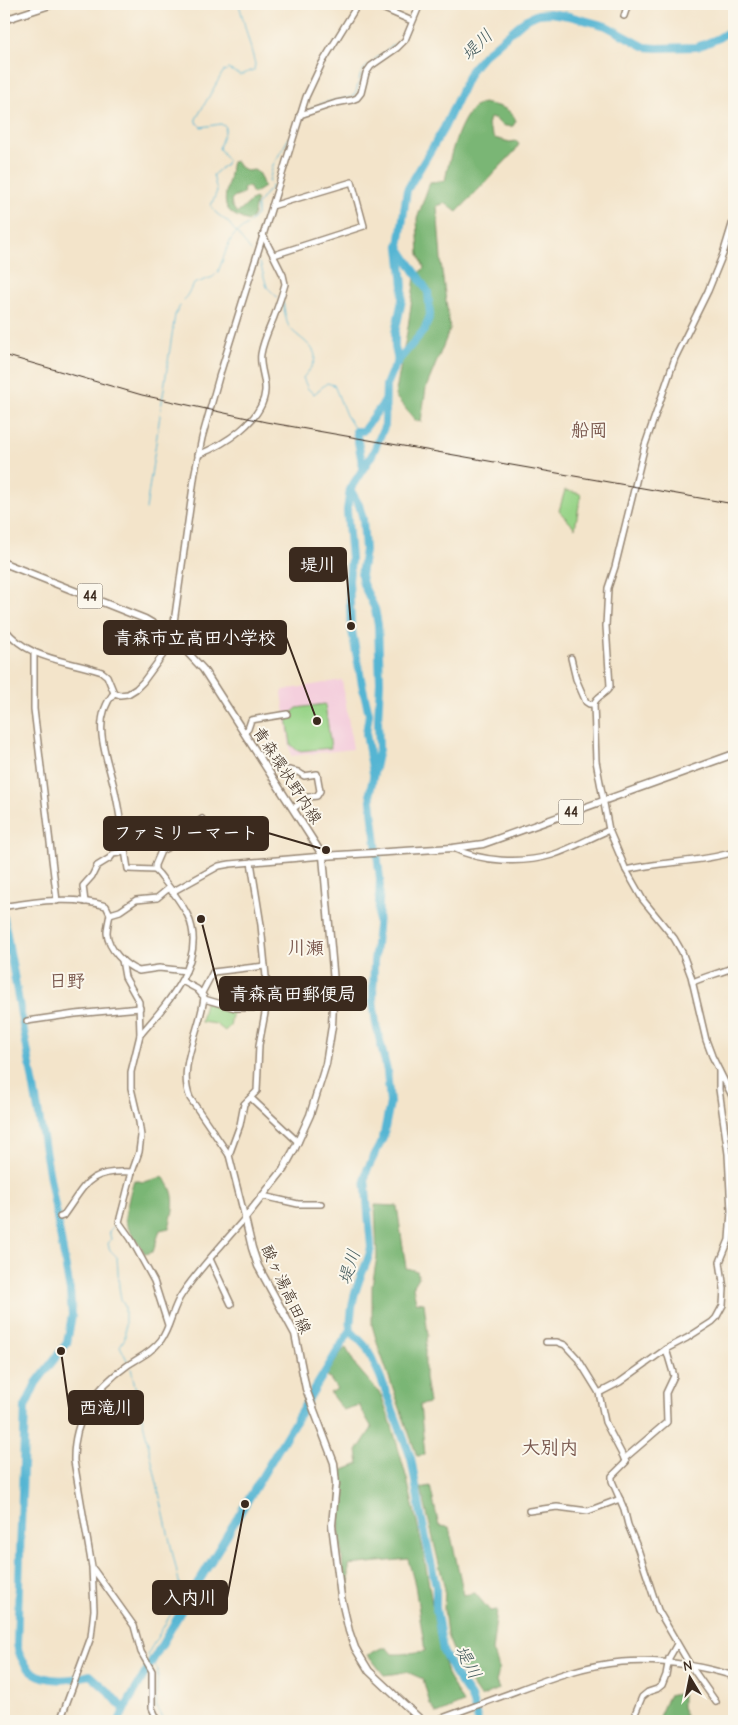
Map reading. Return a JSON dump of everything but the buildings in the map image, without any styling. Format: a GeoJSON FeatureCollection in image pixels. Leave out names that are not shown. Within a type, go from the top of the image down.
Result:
{"type":"FeatureCollection","features":[{"type":"Feature","properties":{"kind":"main road"},"geometry":{"type":"LineString","coordinates":[[4,20],[53,4]]}},
{"type":"Feature","properties":{"kind":"main road","name":"青森環状野内線"},"geometry":{"type":"LineString","coordinates":[[4,563],[145,619],[173,637],[203,669],[294,808],[323,856]]}},
{"type":"Feature","properties":{"kind":"main road","name":"44"},"geometry":{"type":"LineString","coordinates":[[323,856],[453,848],[483,844],[734,754]]}},
{"type":"Feature","properties":{"kind":"main road"},"geometry":{"type":"LineString","coordinates":[[245,1218],[283,1170],[310,1115],[323,1077],[332,1026],[334,982],[323,856]]}},
{"type":"Feature","properties":{"kind":"main road","name":"酸ヶ湯高田線"},"geometry":{"type":"LineString","coordinates":[[245,1218],[258,1266],[295,1334],[306,1389],[334,1462],[336,1484],[332,1525],[341,1597],[349,1631],[355,1648],[369,1671],[422,1721]]}},
{"type":"Feature","properties":{"kind":"street"},"geometry":{"type":"LineString","coordinates":[[4,628],[14,640],[34,654],[102,672],[114,693],[120,695],[128,694],[144,682],[168,649],[173,637],[198,455],[219,377],[306,97],[322,63],[358,4]]}},
{"type":"Feature","properties":{"kind":"street"},"geometry":{"type":"LineString","coordinates":[[373,4],[412,21]]}},
{"type":"Feature","properties":{"kind":"street"},"geometry":{"type":"LineString","coordinates":[[300,115],[336,102],[356,98],[361,93],[366,73],[370,66],[397,48],[405,40],[420,4]]}},
{"type":"Feature","properties":{"kind":"street"},"geometry":{"type":"LineString","coordinates":[[624,16],[628,4]]}},
{"type":"Feature","properties":{"kind":"street"},"geometry":{"type":"LineString","coordinates":[[272,206],[352,182],[364,226],[274,255]]}},
{"type":"Feature","properties":{"kind":"street"},"geometry":{"type":"LineString","coordinates":[[734,218],[708,290],[674,358],[645,445],[615,567],[608,588],[606,626],[610,686],[607,692],[595,700],[594,704],[596,762],[609,830],[626,870],[643,900],[679,944],[693,982],[706,1040],[734,1100]]}},
{"type":"Feature","properties":{"kind":"street"},"geometry":{"type":"LineString","coordinates":[[198,455],[214,449],[236,434],[250,421],[263,402],[266,389],[260,366],[261,353],[285,284],[283,274],[263,235]]}},
{"type":"Feature","properties":{"kind":"street"},"geometry":{"type":"LineString","coordinates":[[34,654],[34,709],[57,901]]}},
{"type":"Feature","properties":{"kind":"street"},"geometry":{"type":"LineString","coordinates":[[571,658],[576,679],[586,702],[594,704]]}},
{"type":"Feature","properties":{"kind":"street"},"geometry":{"type":"LineString","coordinates":[[114,693],[108,700],[105,710],[102,735],[116,794],[128,869],[155,870],[188,916],[191,927],[192,948],[182,981],[140,1035]]}},
{"type":"Feature","properties":{"kind":"street"},"geometry":{"type":"LineString","coordinates":[[244,732],[248,729],[251,720],[287,714]]}},
{"type":"Feature","properties":{"kind":"street"},"geometry":{"type":"LineString","coordinates":[[289,770],[304,776],[317,774],[320,791],[318,796],[308,797],[294,808]]}},
{"type":"Feature","properties":{"kind":"street"},"geometry":{"type":"LineString","coordinates":[[155,870],[161,851],[191,836],[195,824],[202,819]]}},
{"type":"Feature","properties":{"kind":"street"},"geometry":{"type":"LineString","coordinates":[[453,848],[467,855],[502,861],[519,860],[552,855],[609,830]]}},
{"type":"Feature","properties":{"kind":"street"},"geometry":{"type":"LineString","coordinates":[[85,902],[83,886],[92,876],[97,866],[113,854],[125,852]]}},
{"type":"Feature","properties":{"kind":"street"},"geometry":{"type":"LineString","coordinates":[[626,870],[715,857],[734,852]]}},
{"type":"Feature","properties":{"kind":"street"},"geometry":{"type":"LineString","coordinates":[[110,914],[120,911],[136,900],[157,898],[219,866],[323,856]]}},
{"type":"Feature","properties":{"kind":"street"},"geometry":{"type":"LineString","coordinates":[[229,1155],[240,1125],[244,1104],[257,1091],[258,1045],[268,996],[258,901],[253,882],[251,862]]}},
{"type":"Feature","properties":{"kind":"street"},"geometry":{"type":"LineString","coordinates":[[6,906],[40,901],[85,902],[106,906],[110,914],[107,930],[108,942],[122,960],[139,971],[159,968],[186,971]]}},
{"type":"Feature","properties":{"kind":"street"},"geometry":{"type":"LineString","coordinates":[[122,960],[125,976],[139,1002],[140,1008],[140,1035],[132,1072],[131,1088],[139,1122],[140,1136],[139,1152],[119,1222],[136,1247],[154,1281],[168,1325]]}},
{"type":"Feature","properties":{"kind":"street"},"geometry":{"type":"LineString","coordinates":[[202,993],[213,972],[266,966]]}},
{"type":"Feature","properties":{"kind":"street"},"geometry":{"type":"LineString","coordinates":[[693,982],[720,974],[734,967]]}},
{"type":"Feature","properties":{"kind":"street"},"geometry":{"type":"LineString","coordinates":[[60,1721],[91,1636],[94,1610],[92,1567],[74,1461],[76,1434],[79,1424],[86,1408],[100,1389],[114,1375],[162,1339],[181,1296],[245,1218],[229,1155],[190,1098],[186,1081],[187,1062],[195,1040],[204,999],[202,993],[182,981]]}},
{"type":"Feature","properties":{"kind":"street"},"geometry":{"type":"LineString","coordinates":[[204,999],[235,1008],[266,1008]]}},
{"type":"Feature","properties":{"kind":"street"},"geometry":{"type":"LineString","coordinates":[[27,1021],[140,1008]]}},
{"type":"Feature","properties":{"kind":"street"},"geometry":{"type":"LineString","coordinates":[[599,1394],[620,1382],[666,1349],[712,1322],[723,1305],[724,1289],[720,1262],[729,1240],[731,1210],[730,1176],[719,1089],[719,1070]]}},
{"type":"Feature","properties":{"kind":"street"},"geometry":{"type":"LineString","coordinates":[[251,1098],[298,1142]]}},
{"type":"Feature","properties":{"kind":"street"},"geometry":{"type":"LineString","coordinates":[[730,1176],[734,1170]]}},
{"type":"Feature","properties":{"kind":"street"},"geometry":{"type":"LineString","coordinates":[[60,1217],[63,1216],[85,1183],[93,1177],[104,1173],[132,1172]]}},
{"type":"Feature","properties":{"kind":"street"},"geometry":{"type":"LineString","coordinates":[[263,1196],[298,1204],[321,1204]]}},
{"type":"Feature","properties":{"kind":"street"},"geometry":{"type":"LineString","coordinates":[[210,1259],[230,1304]]}},
{"type":"Feature","properties":{"kind":"street"},"geometry":{"type":"LineString","coordinates":[[546,1342],[557,1342],[569,1348],[578,1358],[599,1394],[605,1422],[626,1462],[612,1478],[654,1601],[677,1644],[716,1702]]}},
{"type":"Feature","properties":{"kind":"street"},"geometry":{"type":"LineString","coordinates":[[624,1459],[667,1422],[666,1393],[674,1376],[666,1349]]}},
{"type":"Feature","properties":{"kind":"street"},"geometry":{"type":"LineString","coordinates":[[529,1511],[557,1507],[588,1511],[620,1499]]}},
{"type":"Feature","properties":{"kind":"street"},"geometry":{"type":"LineString","coordinates":[[92,1567],[134,1626],[141,1652],[152,1671],[152,1708],[158,1721]]}},
{"type":"Feature","properties":{"kind":"street"},"geometry":{"type":"LineString","coordinates":[[632,1721],[642,1697],[662,1685],[666,1674],[667,1662],[677,1644]]}},
{"type":"Feature","properties":{"kind":"street"},"geometry":{"type":"LineString","coordinates":[[434,1721],[550,1678],[584,1668],[622,1662],[667,1662],[690,1665],[734,1676]]}},
{"type":"Feature","properties":{"kind":"shaded area"},"geometry":{"type":"Polygon","coordinates":[[[342,680],[353,749],[291,756],[282,693],[284,690],[342,680]]]}},
{"type":"Feature","properties":{"kind":"green space"},"geometry":{"type":"Polygon","coordinates":[[[483,103],[507,110],[514,116],[516,121],[513,126],[505,126],[495,118],[490,118],[488,125],[494,138],[510,142],[516,141],[519,144],[515,151],[457,212],[445,203],[437,206],[442,272],[450,329],[426,388],[421,422],[415,420],[395,396],[415,277],[424,268],[419,254],[417,219],[430,182],[445,181],[457,136],[468,114],[475,107],[483,103]]]}},
{"type":"Feature","properties":{"kind":"green space"},"geometry":{"type":"Polygon","coordinates":[[[236,161],[240,167],[247,171],[254,170],[259,173],[264,187],[253,194],[249,186],[243,189],[244,192],[239,196],[235,196],[231,200],[232,206],[237,213],[252,200],[257,200],[253,216],[249,221],[230,212],[225,200],[232,162],[236,161]]]}},
{"type":"Feature","properties":{"kind":"green space"},"geometry":{"type":"Polygon","coordinates":[[[565,490],[581,494],[575,528],[559,511],[565,490]]]}},
{"type":"Feature","properties":{"kind":"green space"},"geometry":{"type":"Polygon","coordinates":[[[325,704],[331,748],[298,751],[291,745],[287,717],[297,708],[325,704]]]}},
{"type":"Feature","properties":{"kind":"green space"},"geometry":{"type":"Polygon","coordinates":[[[205,1002],[233,1010],[230,1026],[225,1031],[216,1024],[201,1022],[205,1002]]]}},
{"type":"Feature","properties":{"kind":"green space"},"geometry":{"type":"Polygon","coordinates":[[[163,1177],[173,1195],[171,1221],[169,1228],[160,1230],[153,1252],[145,1254],[126,1223],[125,1217],[128,1200],[134,1180],[143,1182],[163,1177]]]}},
{"type":"Feature","properties":{"kind":"green space"},"geometry":{"type":"Polygon","coordinates":[[[375,1205],[397,1206],[406,1268],[417,1271],[419,1277],[413,1287],[416,1302],[424,1303],[428,1335],[425,1352],[425,1378],[429,1403],[420,1405],[425,1455],[417,1456],[372,1325],[372,1286],[377,1257],[375,1205]]]}},
{"type":"Feature","properties":{"kind":"green space"},"geometry":{"type":"Polygon","coordinates":[[[346,1348],[356,1366],[381,1395],[391,1423],[407,1479],[423,1549],[437,1634],[447,1674],[463,1703],[437,1714],[430,1704],[423,1679],[407,1672],[384,1675],[368,1655],[381,1648],[387,1648],[392,1654],[425,1651],[415,1585],[408,1559],[349,1565],[349,1588],[345,1589],[339,1527],[341,1471],[359,1464],[357,1451],[372,1428],[359,1405],[343,1410],[330,1393],[337,1389],[327,1375],[341,1352],[346,1348]]]}},
{"type":"Feature","properties":{"kind":"green space"},"geometry":{"type":"Polygon","coordinates":[[[430,1486],[439,1526],[449,1527],[464,1595],[475,1593],[490,1611],[497,1610],[492,1652],[498,1667],[496,1682],[499,1689],[480,1697],[460,1667],[447,1635],[444,1609],[445,1589],[421,1488],[430,1486]]]}},
{"type":"Feature","properties":{"kind":"green space"},"geometry":{"type":"Polygon","coordinates":[[[682,1693],[682,1707],[687,1721],[657,1721],[668,1696],[682,1693]]]}},
{"type":"Feature","properties":{"kind":"waterway"},"geometry":{"type":"LineString","coordinates":[[239,4],[255,64],[254,70],[240,75],[228,69],[223,72],[196,122],[201,127],[221,124],[226,127],[219,148],[227,160],[226,164],[213,175],[217,191],[211,206],[216,213],[228,222],[251,251]]}},
{"type":"Feature","properties":{"kind":"waterway","name":"堤川"},"geometry":{"type":"LineString","coordinates":[[398,361],[395,333],[403,286],[399,246],[407,190],[444,128],[471,70],[484,55],[525,20],[538,14],[550,13],[569,16],[606,26],[645,47],[657,48],[697,47],[717,39],[734,26]]}},
{"type":"Feature","properties":{"kind":"waterway"},"geometry":{"type":"LineString","coordinates":[[373,61],[394,44]]}},
{"type":"Feature","properties":{"kind":"waterway"},"geometry":{"type":"LineString","coordinates":[[312,108],[323,103],[352,97],[356,92],[361,73],[368,65]]}},
{"type":"Feature","properties":{"kind":"waterway"},"geometry":{"type":"LineString","coordinates":[[269,182],[273,165],[289,138]]}},
{"type":"Feature","properties":{"kind":"waterway"},"geometry":{"type":"LineString","coordinates":[[250,223],[257,214],[257,205],[271,189],[271,186]]}},
{"type":"Feature","properties":{"kind":"waterway"},"geometry":{"type":"LineString","coordinates":[[184,300],[194,284],[213,277],[218,272],[229,243],[234,235],[247,225]]}},
{"type":"Feature","properties":{"kind":"waterway","name":"堤川"},"geometry":{"type":"LineString","coordinates":[[373,773],[366,734],[369,714],[351,626],[349,580],[351,559],[347,511],[350,489],[372,455],[385,425],[386,385],[391,373],[398,361],[425,329],[430,315],[428,292],[399,247]]}},
{"type":"Feature","properties":{"kind":"waterway"},"geometry":{"type":"LineString","coordinates":[[260,263],[267,287],[278,298]]}},
{"type":"Feature","properties":{"kind":"waterway"},"geometry":{"type":"LineString","coordinates":[[283,302],[288,325],[309,346],[314,354],[313,364],[303,378],[308,389],[314,394],[327,383],[334,385],[346,415],[356,431]]}},
{"type":"Feature","properties":{"kind":"waterway"},"geometry":{"type":"LineString","coordinates":[[146,509],[175,315],[180,306]]}},
{"type":"Feature","properties":{"kind":"waterway"},"geometry":{"type":"LineString","coordinates":[[363,468],[356,431],[363,431],[385,401]]}},
{"type":"Feature","properties":{"kind":"waterway","name":"堤川"},"geometry":{"type":"LineString","coordinates":[[350,489],[359,505],[363,519],[365,550],[361,575],[363,584],[375,609],[378,625],[380,682],[379,749],[370,792],[380,879],[373,1000],[376,1024],[387,1071],[390,1103],[383,1138],[365,1178],[371,1247],[354,1295],[350,1330],[367,1348],[380,1376],[411,1458],[436,1586],[436,1608],[443,1651],[454,1673],[471,1697],[478,1721]]}},
{"type":"Feature","properties":{"kind":"waterway"},"geometry":{"type":"LineString","coordinates":[[4,918],[70,1291],[72,1315],[67,1343],[36,1383],[25,1407],[17,1644],[21,1657],[27,1667],[35,1673],[44,1678],[55,1679],[78,1678],[90,1675],[120,1705]]}},
{"type":"Feature","properties":{"kind":"waterway"},"geometry":{"type":"LineString","coordinates":[[115,1225],[109,1231],[111,1239],[108,1244],[110,1250],[117,1257],[119,1287],[121,1299],[125,1307],[125,1338],[120,1346],[128,1362]]}},
{"type":"Feature","properties":{"kind":"waterway"},"geometry":{"type":"LineString","coordinates":[[119,1721],[183,1608],[350,1330]]}},
{"type":"Feature","properties":{"kind":"waterway"},"geometry":{"type":"LineString","coordinates":[[131,1368],[182,1595],[147,1655],[158,1670],[156,1707],[164,1721]]}},
{"type":"Feature","properties":{"kind":"railway"},"geometry":{"type":"LineString","coordinates":[[4,355],[142,395],[266,422],[734,504]]}},
{"type":"Feature","properties":{"kind":"place","name":"堤川"},"geometry":{"type":"Point","coordinates":[351,626]}},
{"type":"Feature","properties":{"kind":"place","name":"青森市立高田小学校"},"geometry":{"type":"Point","coordinates":[317,721]}},
{"type":"Feature","properties":{"kind":"place","name":"ファミリーマート"},"geometry":{"type":"Point","coordinates":[326,850]}},
{"type":"Feature","properties":{"kind":"place","name":"青森高田郵便局"},"geometry":{"type":"Point","coordinates":[201,919]}},
{"type":"Feature","properties":{"kind":"place","name":"西滝川"},"geometry":{"type":"Point","coordinates":[61,1351]}},
{"type":"Feature","properties":{"kind":"place","name":"入内川"},"geometry":{"type":"Point","coordinates":[245,1504]}},
{"type":"Feature","properties":{"kind":"district","name":"船岡"},"geometry":{"type":"Point","coordinates":[589,430]}},
{"type":"Feature","properties":{"kind":"district","name":"川瀬"},"geometry":{"type":"Point","coordinates":[306,948]}},
{"type":"Feature","properties":{"kind":"district","name":"日野"},"geometry":{"type":"Point","coordinates":[67,981]}},
{"type":"Feature","properties":{"kind":"district","name":"大別内"},"geometry":{"type":"Point","coordinates":[550,1447]}}]}
